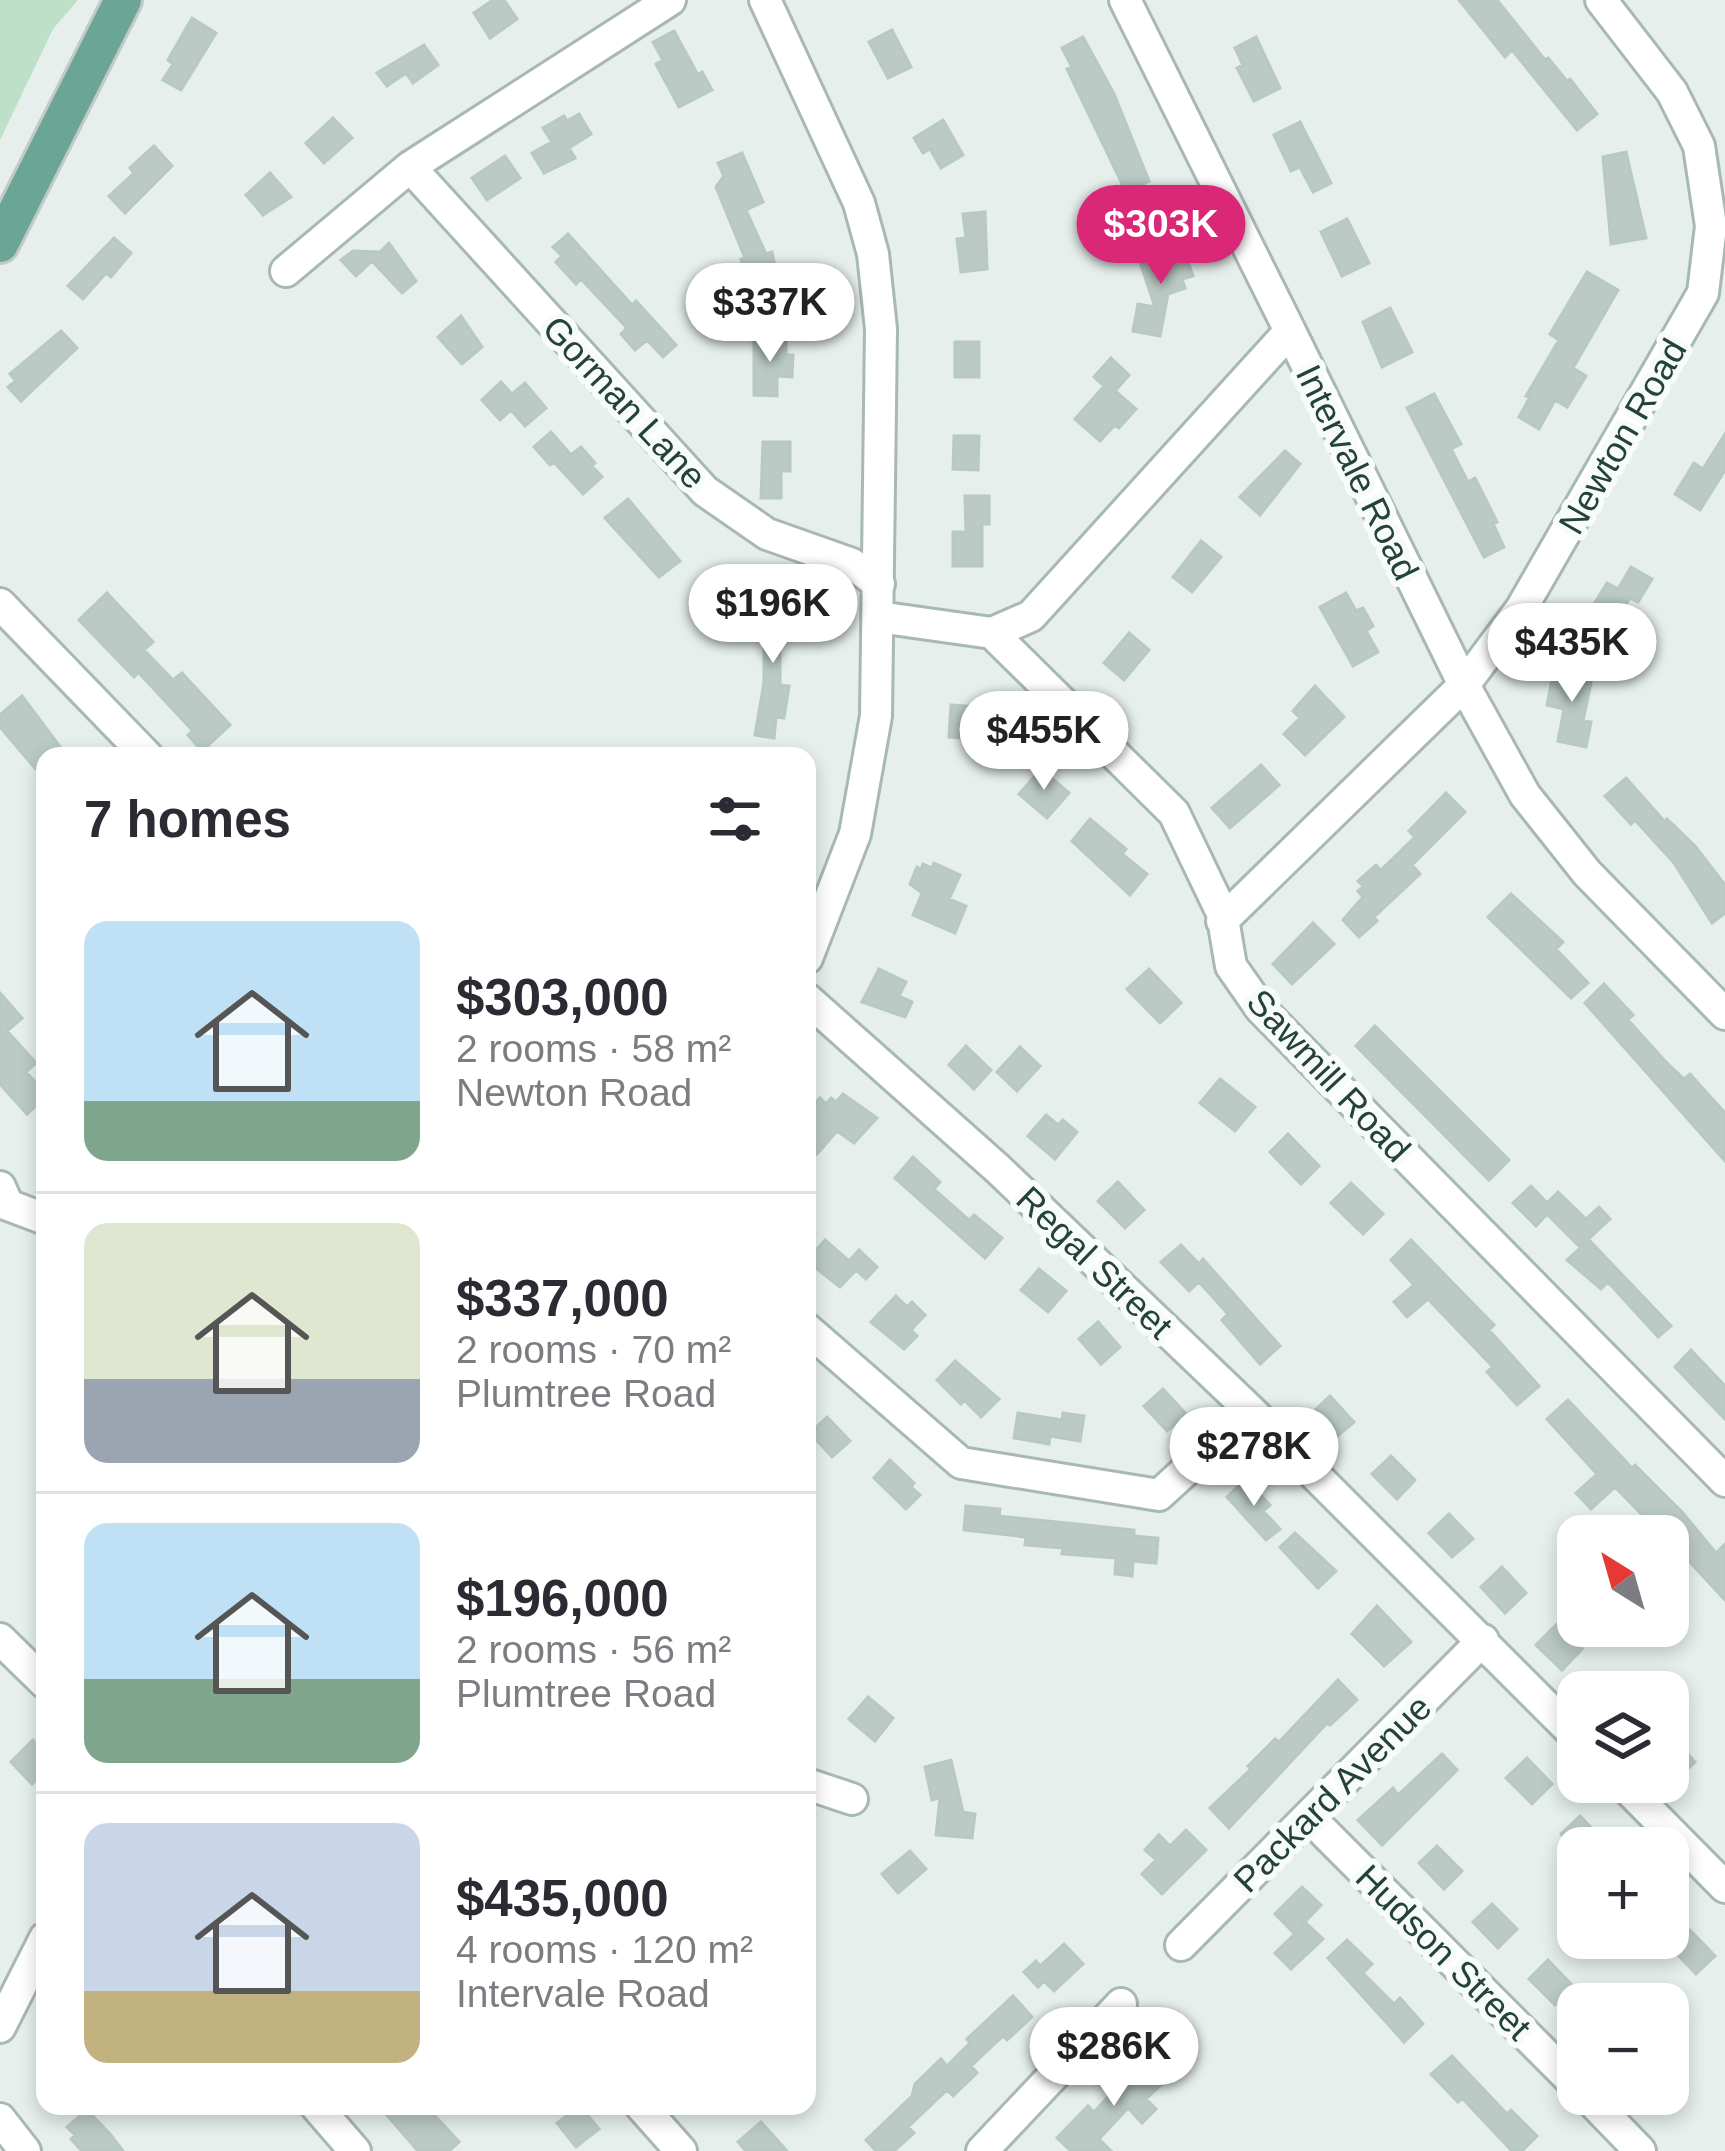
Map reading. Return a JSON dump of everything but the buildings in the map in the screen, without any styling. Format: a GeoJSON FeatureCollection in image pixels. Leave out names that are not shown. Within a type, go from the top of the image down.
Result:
{"type":"FeatureCollection","features":[{"type":"Feature","properties":{"kind":"main road"},"geometry":{"type":"LineString","coordinates":[[0,244],[123,0]]}},
{"type":"Feature","properties":{"kind":"street"},"geometry":{"type":"LineString","coordinates":[[286,271],[410,167],[670,0]]}},
{"type":"Feature","properties":{"kind":"street"},"geometry":{"type":"LineString","coordinates":[[765,0],[859,202],[873,254],[881,329],[876,716],[861,810],[816,937]]}},
{"type":"Feature","properties":{"kind":"street"},"geometry":{"type":"LineString","coordinates":[[878,617],[992,633],[1031,616],[1289,331],[1125,0]]}},
{"type":"Feature","properties":{"kind":"street","name":"Newton Road"},"geometry":{"type":"LineString","coordinates":[[1222,921],[1464,685],[1521,609],[1703,293],[1711,226],[1699,146],[1672,92],[1601,0]]}},
{"type":"Feature","properties":{"kind":"street","name":"Gorman Lane"},"geometry":{"type":"LineString","coordinates":[[410,167],[705,491],[767,533],[852,564],[879,584]]}},
{"type":"Feature","properties":{"kind":"street","name":"Intervale Road"},"geometry":{"type":"LineString","coordinates":[[1289,331],[1516,780],[1553,833],[1725,1014]]}},
{"type":"Feature","properties":{"kind":"street"},"geometry":{"type":"LineString","coordinates":[[0,604],[138,747]]}},
{"type":"Feature","properties":{"kind":"street","name":"Sawmill Road"},"geometry":{"type":"LineString","coordinates":[[992,633],[1174,813],[1222,921],[1231,966],[1261,1009],[1725,1481]]}},
{"type":"Feature","properties":{"kind":"street","name":"Regal Street"},"geometry":{"type":"LineString","coordinates":[[816,1007],[998,1169],[1252,1411],[1557,1716]]}},
{"type":"Feature","properties":{"kind":"street"},"geometry":{"type":"LineString","coordinates":[[0,1187],[8,1204],[36,1215]]}},
{"type":"Feature","properties":{"kind":"street"},"geometry":{"type":"LineString","coordinates":[[816,1337],[961,1463],[1159,1495],[1252,1411]]}},
{"type":"Feature","properties":{"kind":"street"},"geometry":{"type":"LineString","coordinates":[[0,1639],[36,1674]]}},
{"type":"Feature","properties":{"kind":"street","name":"Packard Avenue"},"geometry":{"type":"LineString","coordinates":[[1181,1946],[1483,1640]]}},
{"type":"Feature","properties":{"kind":"street"},"geometry":{"type":"LineString","coordinates":[[816,1787],[852,1799]]}},
{"type":"Feature","properties":{"kind":"street"},"geometry":{"type":"LineString","coordinates":[[1643,1803],[1725,1887]]}},
{"type":"Feature","properties":{"kind":"street","name":"Hudson Street"},"geometry":{"type":"LineString","coordinates":[[1310,1818],[1557,2066]]}},
{"type":"Feature","properties":{"kind":"street"},"geometry":{"type":"LineString","coordinates":[[0,2027],[36,1956]]}},
{"type":"Feature","properties":{"kind":"street"},"geometry":{"type":"LineString","coordinates":[[995,2146],[1121,2004]]}},
{"type":"Feature","properties":{"kind":"street"},"geometry":{"type":"LineString","coordinates":[[324,2115],[355,2151]]}},
{"type":"Feature","properties":{"kind":"street"},"geometry":{"type":"LineString","coordinates":[[649,2115],[681,2151]]}},
{"type":"Feature","properties":{"kind":"street"},"geometry":{"type":"LineString","coordinates":[[1605,2115],[1640,2151]]}},
{"type":"Feature","properties":{"kind":"street"},"geometry":{"type":"LineString","coordinates":[[0,2120],[25,2151]]}},
{"type":"Feature","properties":{"kind":"green space"},"geometry":{"type":"Polygon","coordinates":[[[0,0],[78,0],[53,29],[0,140],[0,0]]]}}]}
